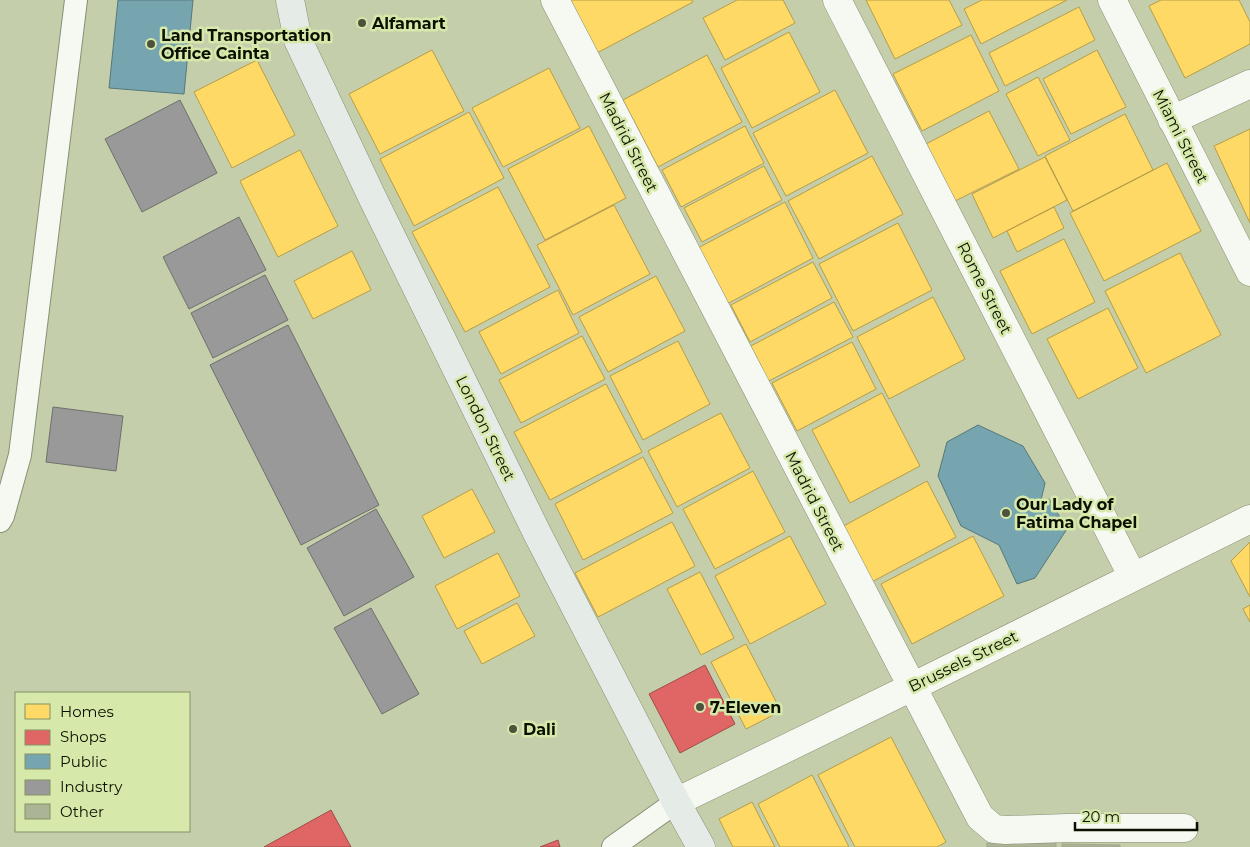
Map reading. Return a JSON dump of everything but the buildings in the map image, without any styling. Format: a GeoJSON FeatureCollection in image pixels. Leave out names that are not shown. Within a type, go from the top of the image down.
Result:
{"type":"FeatureCollection","features":[{"type":"Feature","properties":{"kind":"street","name":"London Street"},"geometry":{"type":"LineString","coordinates":[[290,0],[298,40],[373,199],[538,535],[701,847]]}},
{"type":"Feature","properties":{"kind":"street","name":"Madrid Street"},"geometry":{"type":"LineString","coordinates":[[555,0],[980,817],[994,829],[1006,830],[1184,828]]}},
{"type":"Feature","properties":{"kind":"street","name":"Rome Street"},"geometry":{"type":"LineString","coordinates":[[838,0],[1133,577]]}},
{"type":"Feature","properties":{"kind":"street","name":"Miami Street"},"geometry":{"type":"LineString","coordinates":[[1112,0],[1250,272]]}},
{"type":"Feature","properties":{"kind":"street"},"geometry":{"type":"LineString","coordinates":[[1172,120],[1250,84]]}},
{"type":"Feature","properties":{"kind":"street","name":"Brussels Street"},"geometry":{"type":"LineString","coordinates":[[676,802],[1250,519]]}},
{"type":"Feature","properties":{"kind":"lane"},"geometry":{"type":"LineString","coordinates":[[0,521],[20,456],[76,0]]}},
{"type":"Feature","properties":{"kind":"lane"},"geometry":{"type":"LineString","coordinates":[[613,847],[676,802]]}},
{"type":"Feature","properties":{"kind":"place","name":"Alfamart"},"geometry":{"type":"Point","coordinates":[362,23]}},
{"type":"Feature","properties":{"kind":"place","name":"Land Transportation Office Cainta"},"geometry":{"type":"Point","coordinates":[151,44]}},
{"type":"Feature","properties":{"kind":"place","name":"Our Lady of Fatima Chapel"},"geometry":{"type":"Point","coordinates":[1006,513]}},
{"type":"Feature","properties":{"kind":"place","name":"7-Eleven"},"geometry":{"type":"Point","coordinates":[700,707]}},
{"type":"Feature","properties":{"kind":"place","name":"Dali"},"geometry":{"type":"Point","coordinates":[513,729]}}]}
